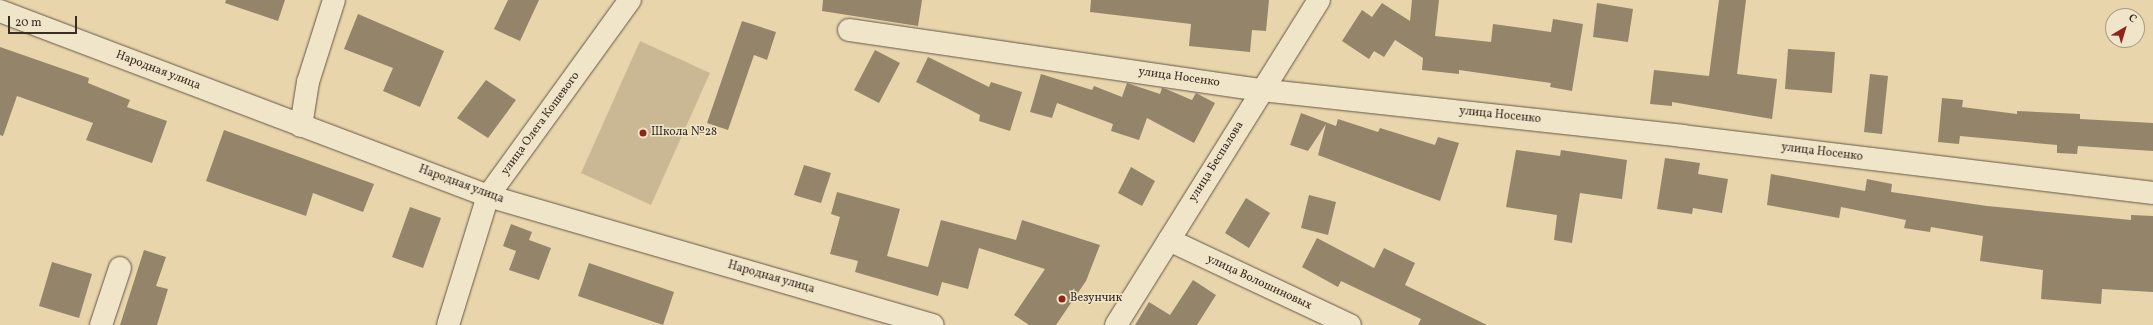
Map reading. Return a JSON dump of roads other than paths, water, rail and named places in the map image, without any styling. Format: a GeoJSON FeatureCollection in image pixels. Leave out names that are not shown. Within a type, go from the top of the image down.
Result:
{"type":"FeatureCollection","features":[{"type":"Feature","properties":{"kind":"street"},"geometry":{"type":"LineString","coordinates":[[301,126],[308,82],[334,0]]}},
{"type":"Feature","properties":{"kind":"street","name":"улица Олега Кошевого"},"geometry":{"type":"LineString","coordinates":[[448,325],[488,196],[630,0]]}},
{"type":"Feature","properties":{"kind":"street","name":"улица Беспалова"},"geometry":{"type":"LineString","coordinates":[[1116,325],[1261,90],[1319,0]]}},
{"type":"Feature","properties":{"kind":"street","name":"Народная улица"},"geometry":{"type":"LineString","coordinates":[[0,11],[488,196],[933,325]]}},
{"type":"Feature","properties":{"kind":"street","name":"улица Носенко"},"geometry":{"type":"LineString","coordinates":[[849,30],[1261,90],[1682,136],[2153,193]]}},
{"type":"Feature","properties":{"kind":"street","name":"улица Волошиновых"},"geometry":{"type":"LineString","coordinates":[[1169,240],[1350,325]]}},
{"type":"Feature","properties":{"kind":"street"},"geometry":{"type":"LineString","coordinates":[[100,325],[120,268]]}},
{"type":"Feature","properties":{"kind":"place","name":"Школа №28"},"geometry":{"type":"Point","coordinates":[643,133]}},
{"type":"Feature","properties":{"kind":"place","name":"Везунчик"},"geometry":{"type":"Point","coordinates":[1062,299]}}]}
